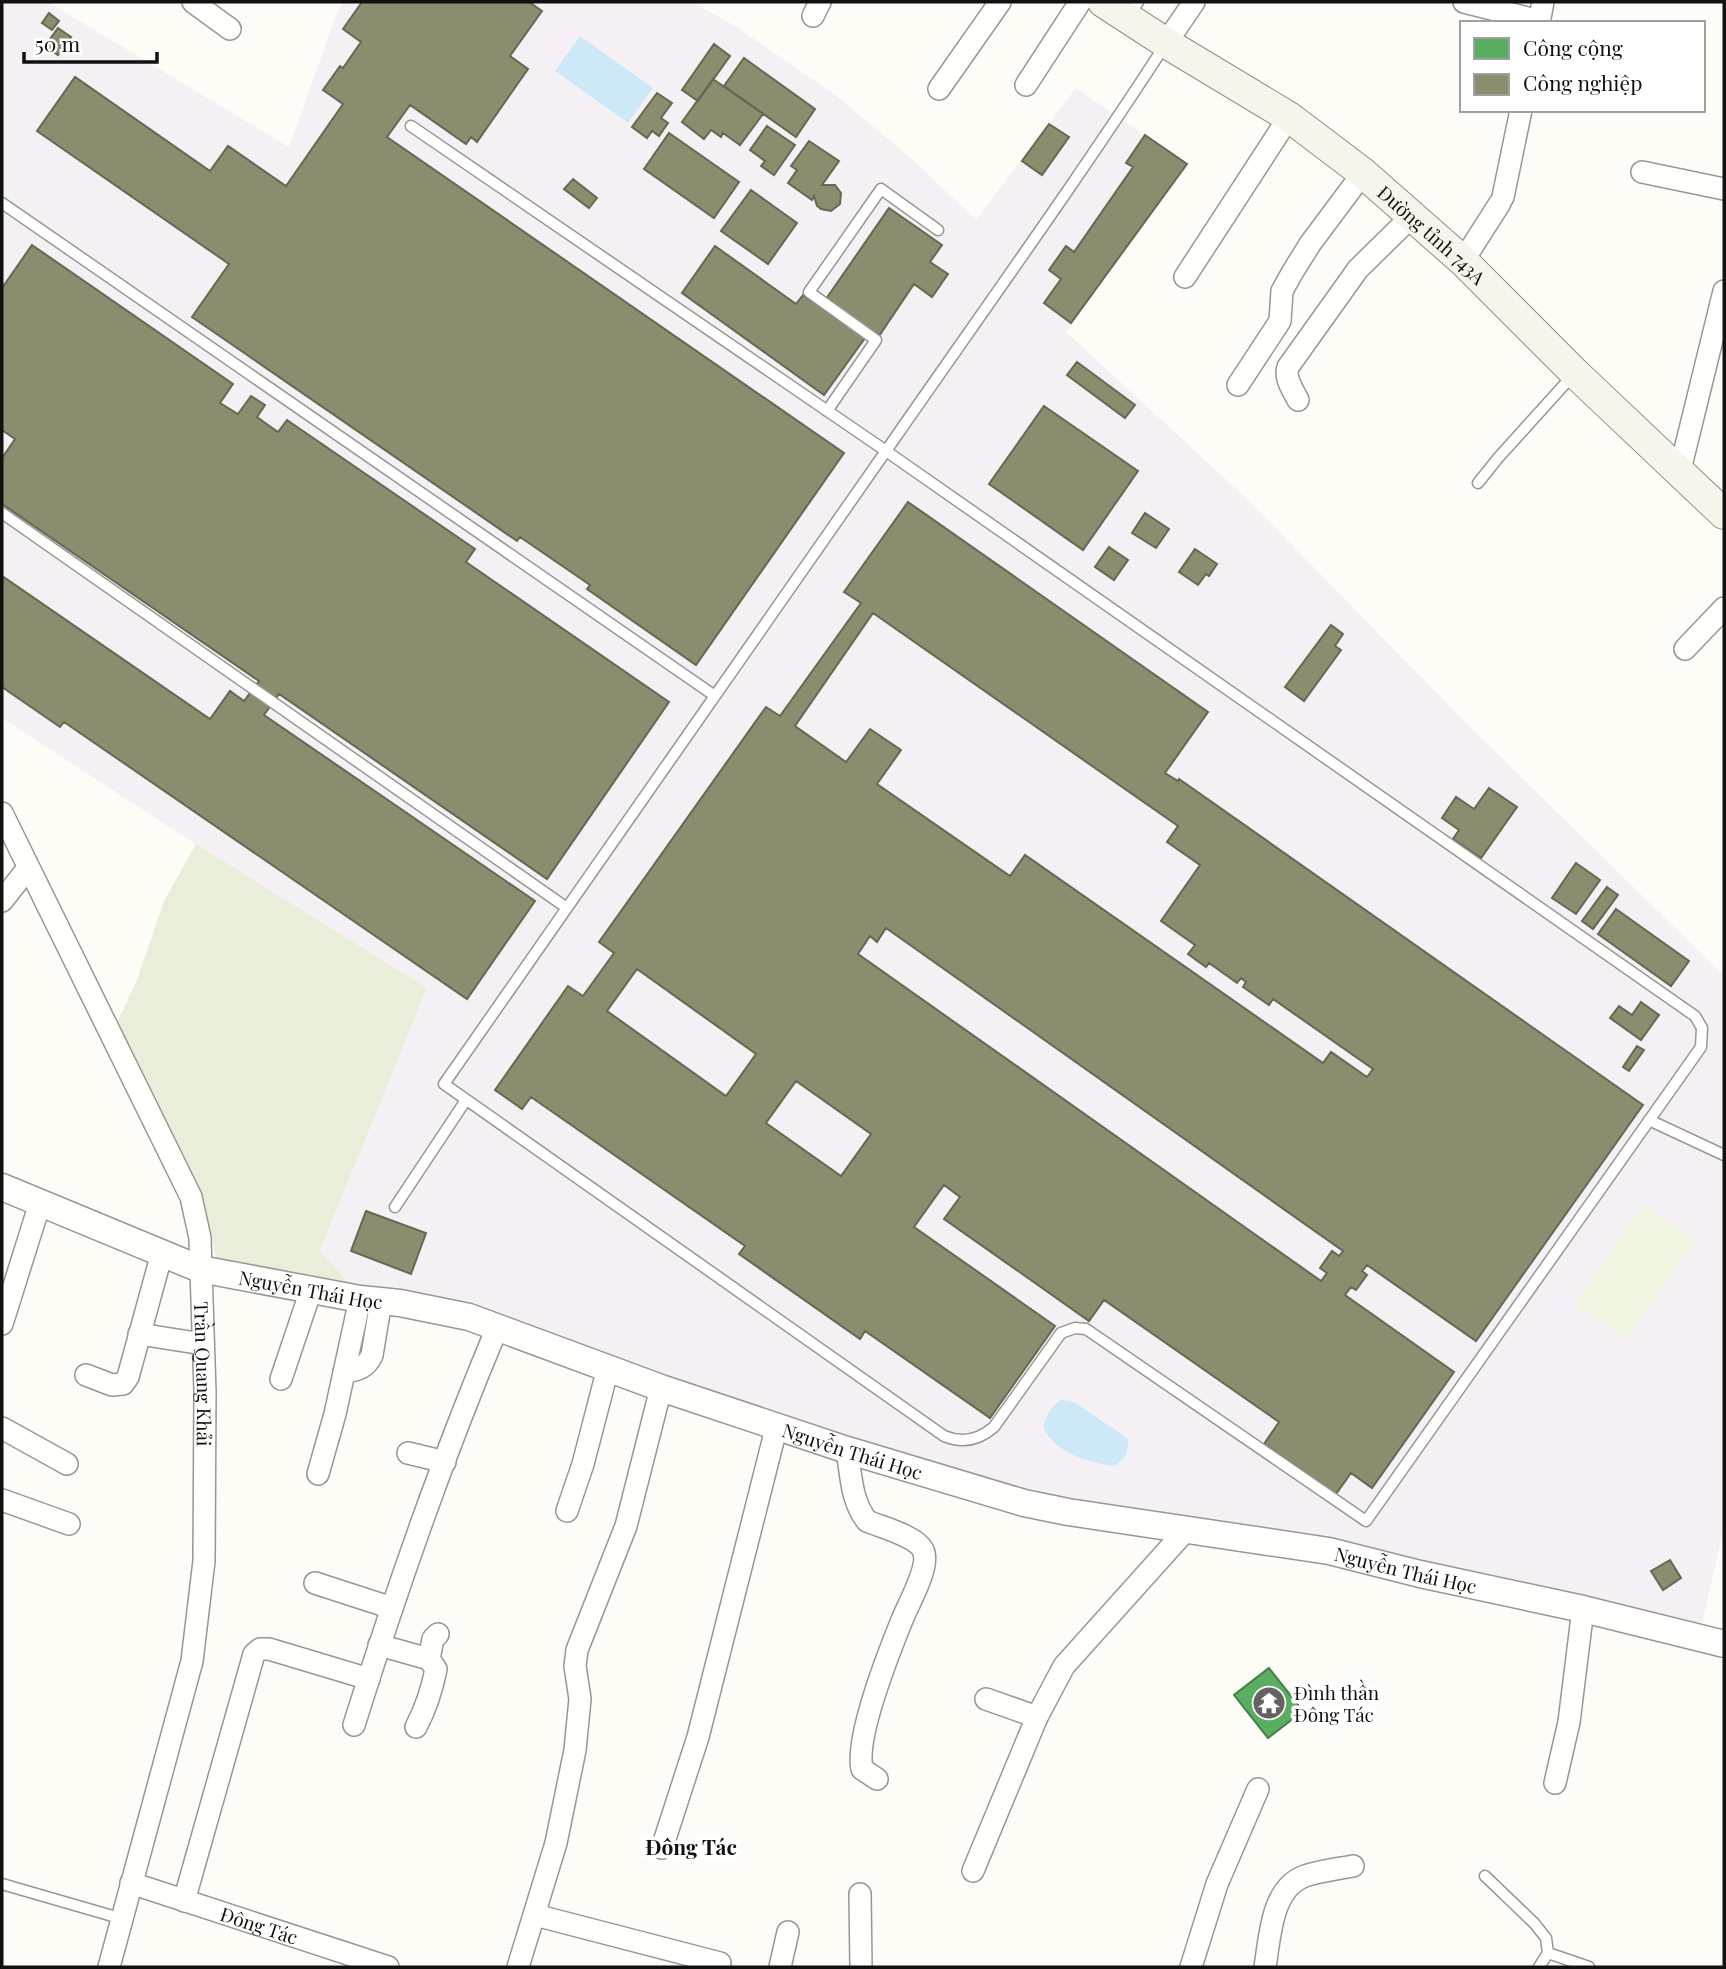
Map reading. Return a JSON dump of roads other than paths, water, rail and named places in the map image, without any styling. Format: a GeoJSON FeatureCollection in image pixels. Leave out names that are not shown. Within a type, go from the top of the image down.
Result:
{"type":"FeatureCollection","features":[{"type":"Feature","properties":{"kind":"main road","name":"Đường tỉnh 743A"},"geometry":{"type":"LineString","coordinates":[[1123,7],[1166,43],[1289,117],[1413,215],[1724,514]]}},
{"type":"Feature","properties":{"kind":"street"},"geometry":{"type":"LineString","coordinates":[[193,2],[230,29]]}},
{"type":"Feature","properties":{"kind":"street"},"geometry":{"type":"LineString","coordinates":[[939,89],[1000,2]]}},
{"type":"Feature","properties":{"kind":"street"},"geometry":{"type":"LineString","coordinates":[[1026,85],[1080,2]]}},
{"type":"Feature","properties":{"kind":"street"},"geometry":{"type":"LineString","coordinates":[[1166,43],[1194,2]]}},
{"type":"Feature","properties":{"kind":"street"},"geometry":{"type":"LineString","coordinates":[[1464,2],[1540,15]]}},
{"type":"Feature","properties":{"kind":"street"},"geometry":{"type":"LineString","coordinates":[[1463,261],[1502,200],[1521,112]]}},
{"type":"Feature","properties":{"kind":"street"},"geometry":{"type":"LineString","coordinates":[[1185,277],[1289,117]]}},
{"type":"Feature","properties":{"kind":"street"},"geometry":{"type":"LineString","coordinates":[[1642,172],[1724,189]]}},
{"type":"Feature","properties":{"kind":"street"},"geometry":{"type":"LineString","coordinates":[[1238,385],[1280,321],[1282,291],[1292,273],[1310,244],[1363,173]]}},
{"type":"Feature","properties":{"kind":"street"},"geometry":{"type":"LineString","coordinates":[[1298,400],[1288,379],[1288,367],[1358,269],[1413,215]]}},
{"type":"Feature","properties":{"kind":"street"},"geometry":{"type":"LineString","coordinates":[[1680,470],[1724,291]]}},
{"type":"Feature","properties":{"kind":"street"},"geometry":{"type":"LineString","coordinates":[[1685,649],[1724,608]]}},
{"type":"Feature","properties":{"kind":"street","name":"Trần Quang Khải"},"geometry":{"type":"LineString","coordinates":[[2,813],[191,1198],[200,1238],[206,1452],[204,1561],[192,1661],[109,1967]]}},
{"type":"Feature","properties":{"kind":"street"},"geometry":{"type":"LineString","coordinates":[[2,901],[28,868]]}},
{"type":"Feature","properties":{"kind":"street","name":"Nguyễn Thái Học"},"geometry":{"type":"LineString","coordinates":[[2,1187],[200,1269],[469,1317],[661,1388],[847,1450],[1024,1503],[1329,1551],[1724,1644]]}},
{"type":"Feature","properties":{"kind":"street"},"geometry":{"type":"LineString","coordinates":[[2,1324],[40,1203]]}},
{"type":"Feature","properties":{"kind":"street"},"geometry":{"type":"LineString","coordinates":[[86,1375],[112,1385],[123,1384],[128,1377],[162,1253]]}},
{"type":"Feature","properties":{"kind":"street"},"geometry":{"type":"LineString","coordinates":[[281,1379],[311,1290]]}},
{"type":"Feature","properties":{"kind":"street"},"geometry":{"type":"LineString","coordinates":[[318,1474],[344,1372],[370,1300]]}},
{"type":"Feature","properties":{"kind":"street"},"geometry":{"type":"LineString","coordinates":[[354,1725],[379,1645],[469,1394],[498,1326]]}},
{"type":"Feature","properties":{"kind":"street"},"geometry":{"type":"LineString","coordinates":[[139,1334],[203,1344]]}},
{"type":"Feature","properties":{"kind":"street"},"geometry":{"type":"LineString","coordinates":[[567,1511],[583,1464],[608,1368]]}},
{"type":"Feature","properties":{"kind":"street"},"geometry":{"type":"LineString","coordinates":[[518,1967],[556,1843],[575,1750],[580,1699],[575,1666],[577,1650],[626,1526],[661,1388]]}},
{"type":"Feature","properties":{"kind":"street"},"geometry":{"type":"LineString","coordinates":[[662,1848],[698,1737],[777,1425]]}},
{"type":"Feature","properties":{"kind":"street"},"geometry":{"type":"LineString","coordinates":[[2,1428],[67,1464]]}},
{"type":"Feature","properties":{"kind":"street"},"geometry":{"type":"LineString","coordinates":[[847,1450],[856,1502],[862,1514],[867,1521],[914,1540],[923,1550],[925,1560],[867,1724],[862,1769],[877,1779]]}},
{"type":"Feature","properties":{"kind":"street"},"geometry":{"type":"LineString","coordinates":[[408,1453],[445,1462]]}},
{"type":"Feature","properties":{"kind":"street"},"geometry":{"type":"LineString","coordinates":[[2,1500],[69,1524]]}},
{"type":"Feature","properties":{"kind":"street"},"geometry":{"type":"LineString","coordinates":[[973,1871],[1037,1717],[1064,1666],[1187,1529]]}},
{"type":"Feature","properties":{"kind":"street"},"geometry":{"type":"LineString","coordinates":[[315,1583],[392,1608]]}},
{"type":"Feature","properties":{"kind":"street"},"geometry":{"type":"LineString","coordinates":[[1555,1783],[1569,1722],[1583,1609]]}},
{"type":"Feature","properties":{"kind":"street"},"geometry":{"type":"LineString","coordinates":[[429,1659],[433,1639],[438,1633]]}},
{"type":"Feature","properties":{"kind":"street"},"geometry":{"type":"LineString","coordinates":[[379,1645],[429,1659],[436,1669],[427,1705],[416,1727]]}},
{"type":"Feature","properties":{"kind":"street"},"geometry":{"type":"LineString","coordinates":[[184,1901],[254,1654],[260,1649],[270,1649],[369,1679]]}},
{"type":"Feature","properties":{"kind":"street"},"geometry":{"type":"LineString","coordinates":[[986,1699],[1037,1717]]}},
{"type":"Feature","properties":{"kind":"street"},"geometry":{"type":"LineString","coordinates":[[1191,1967],[1217,1884],[1258,1789]]}},
{"type":"Feature","properties":{"kind":"street"},"geometry":{"type":"LineString","coordinates":[[1265,1967],[1275,1911],[1285,1891],[1303,1877],[1353,1866]]}},
{"type":"Feature","properties":{"kind":"street","name":"Đông Tác"},"geometry":{"type":"LineString","coordinates":[[131,1883],[388,1967]]}},
{"type":"Feature","properties":{"kind":"street"},"geometry":{"type":"LineString","coordinates":[[860,1894],[861,1967]]}},
{"type":"Feature","properties":{"kind":"street"},"geometry":{"type":"LineString","coordinates":[[535,1915],[720,1963]]}},
{"type":"Feature","properties":{"kind":"street"},"geometry":{"type":"LineString","coordinates":[[780,1967],[788,1933]]}},
{"type":"Feature","properties":{"kind":"lane"},"geometry":{"type":"LineString","coordinates":[[411,126],[886,451],[1695,1016],[1702,1028],[1701,1047],[1366,1521],[1092,1331],[1080,1328],[1061,1333],[994,1426],[986,1433],[968,1440],[944,1436],[444,1084],[715,696],[886,451],[1119,117],[1166,43]]}},
{"type":"Feature","properties":{"kind":"lane"},"geometry":{"type":"LineString","coordinates":[[827,411],[876,340],[809,292],[881,189],[938,230]]}},
{"type":"Feature","properties":{"kind":"lane"},"geometry":{"type":"LineString","coordinates":[[2,203],[715,696]]}},
{"type":"Feature","properties":{"kind":"lane"},"geometry":{"type":"LineString","coordinates":[[1478,483],[1575,373]]}},
{"type":"Feature","properties":{"kind":"lane"},"geometry":{"type":"LineString","coordinates":[[2,513],[567,908]]}},
{"type":"Feature","properties":{"kind":"lane"},"geometry":{"type":"LineString","coordinates":[[396,1207],[466,1100]]}},
{"type":"Feature","properties":{"kind":"lane"},"geometry":{"type":"LineString","coordinates":[[1649,1120],[1724,1155]]}},
{"type":"Feature","properties":{"kind":"lane"},"geometry":{"type":"LineString","coordinates":[[1485,1876],[1546,1938],[1548,1954],[1539,1967]]}},
{"type":"Feature","properties":{"kind":"lane"},"geometry":{"type":"LineString","coordinates":[[2,1884],[123,1919]]}},
{"type":"Feature","properties":{"kind":"lane"},"geometry":{"type":"LineString","coordinates":[[1548,1954],[1589,1967]]}},
{"type":"Feature","properties":{"kind":"water"},"geometry":{"type":"Polygon","coordinates":[[[580,36],[653,88],[628,123],[555,71],[580,36]]]}},
{"type":"Feature","properties":{"kind":"water"},"geometry":{"type":"Polygon","coordinates":[[[1060,1400],[1079,1405],[1128,1439],[1124,1458],[1114,1466],[1093,1462],[1072,1455],[1055,1443],[1043,1426],[1050,1410],[1060,1400]]]}},
{"type":"Feature","properties":{"kind":"place","name":"Đình thần Đông Tác"},"geometry":{"type":"Point","coordinates":[1269,1703]}},
{"type":"Feature","properties":{"kind":"district","name":"Đông Tác"},"geometry":{"type":"Point","coordinates":[691,1846]}}]}
